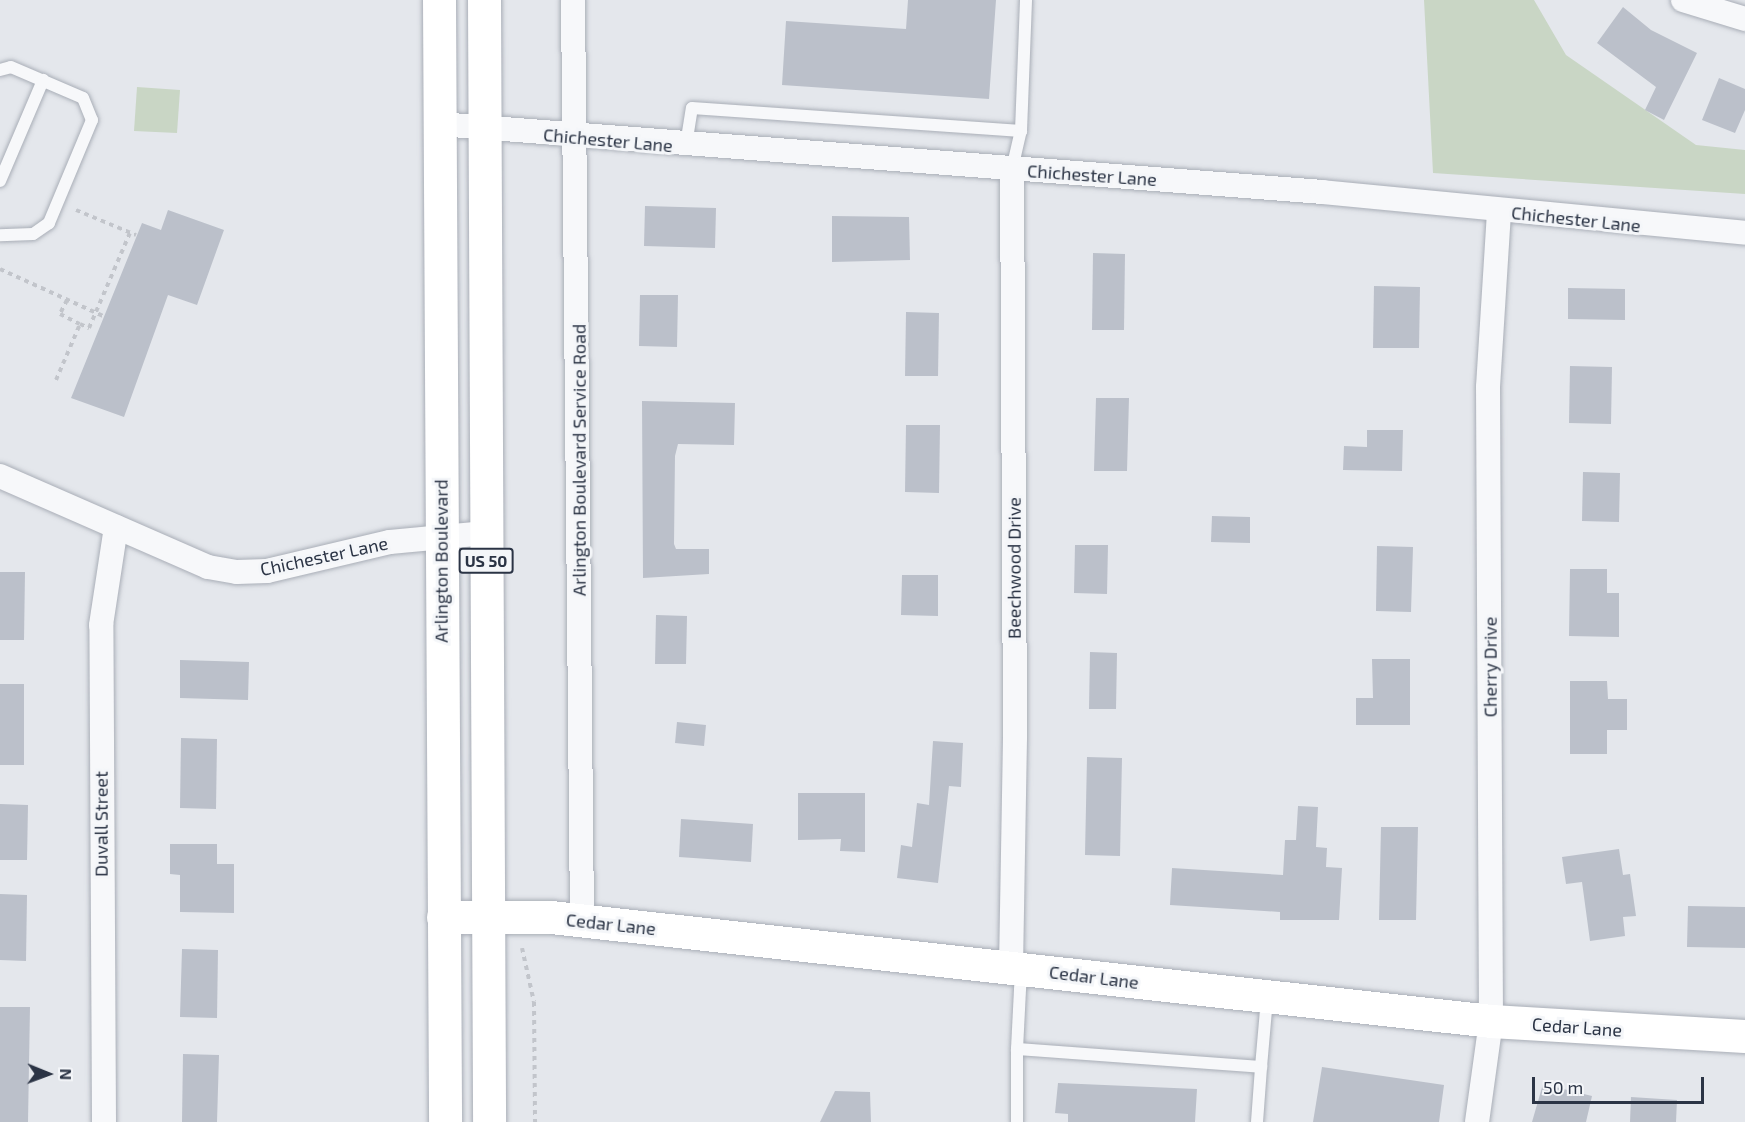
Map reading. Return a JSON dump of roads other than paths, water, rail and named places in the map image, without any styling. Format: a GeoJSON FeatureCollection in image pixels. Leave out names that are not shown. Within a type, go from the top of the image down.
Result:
{"type":"FeatureCollection","features":[{"type":"Feature","properties":{"kind":"main road","name":"Arlington Boulevard"},"geometry":{"type":"LineString","coordinates":[[439,0],[445,1122]]}},
{"type":"Feature","properties":{"kind":"main road","name":"US 50"},"geometry":{"type":"LineString","coordinates":[[484,0],[489,1122]]}},
{"type":"Feature","properties":{"kind":"main road","name":"Cedar Lane"},"geometry":{"type":"LineString","coordinates":[[443,917],[488,916],[582,921],[1491,1021],[1745,1036]]}},
{"type":"Feature","properties":{"kind":"street","name":"Arlington Boulevard Service Road"},"geometry":{"type":"LineString","coordinates":[[573,0],[582,921]]}},
{"type":"Feature","properties":{"kind":"street"},"geometry":{"type":"LineString","coordinates":[[1683,0],[1745,19]]}},
{"type":"Feature","properties":{"kind":"street","name":"Chichester Lane"},"geometry":{"type":"LineString","coordinates":[[439,124],[576,138],[1012,169],[1745,233]]}},
{"type":"Feature","properties":{"kind":"street","name":"Beechwood Drive"},"geometry":{"type":"LineString","coordinates":[[1012,169],[1016,968]]}},
{"type":"Feature","properties":{"kind":"street","name":"Cherry Drive"},"geometry":{"type":"LineString","coordinates":[[1477,1122],[1491,1021],[1488,387],[1499,211]]}},
{"type":"Feature","properties":{"kind":"street","name":"Chichester Lane"},"geometry":{"type":"LineString","coordinates":[[0,476],[208,567],[237,572],[267,571],[441,534],[486,533]]}},
{"type":"Feature","properties":{"kind":"street","name":"Duvall Street"},"geometry":{"type":"LineString","coordinates":[[104,1122],[101,625],[116,527]]}},
{"type":"Feature","properties":{"kind":"lane"},"geometry":{"type":"LineString","coordinates":[[1012,169],[1021,131],[1026,0]]}},
{"type":"Feature","properties":{"kind":"lane"},"geometry":{"type":"LineString","coordinates":[[0,70],[11,67],[83,98],[92,120],[49,223],[33,234],[0,235]]}},
{"type":"Feature","properties":{"kind":"lane"},"geometry":{"type":"LineString","coordinates":[[0,181],[43,80]]}},
{"type":"Feature","properties":{"kind":"lane"},"geometry":{"type":"LineString","coordinates":[[686,146],[692,108],[1021,131]]}},
{"type":"Feature","properties":{"kind":"lane"},"geometry":{"type":"LineString","coordinates":[[1016,968],[1017,1122]]}},
{"type":"Feature","properties":{"kind":"lane"},"geometry":{"type":"LineString","coordinates":[[1257,1122],[1267,998]]}},
{"type":"Feature","properties":{"kind":"lane"},"geometry":{"type":"LineString","coordinates":[[1017,1049],[1261,1067]]}}]}
